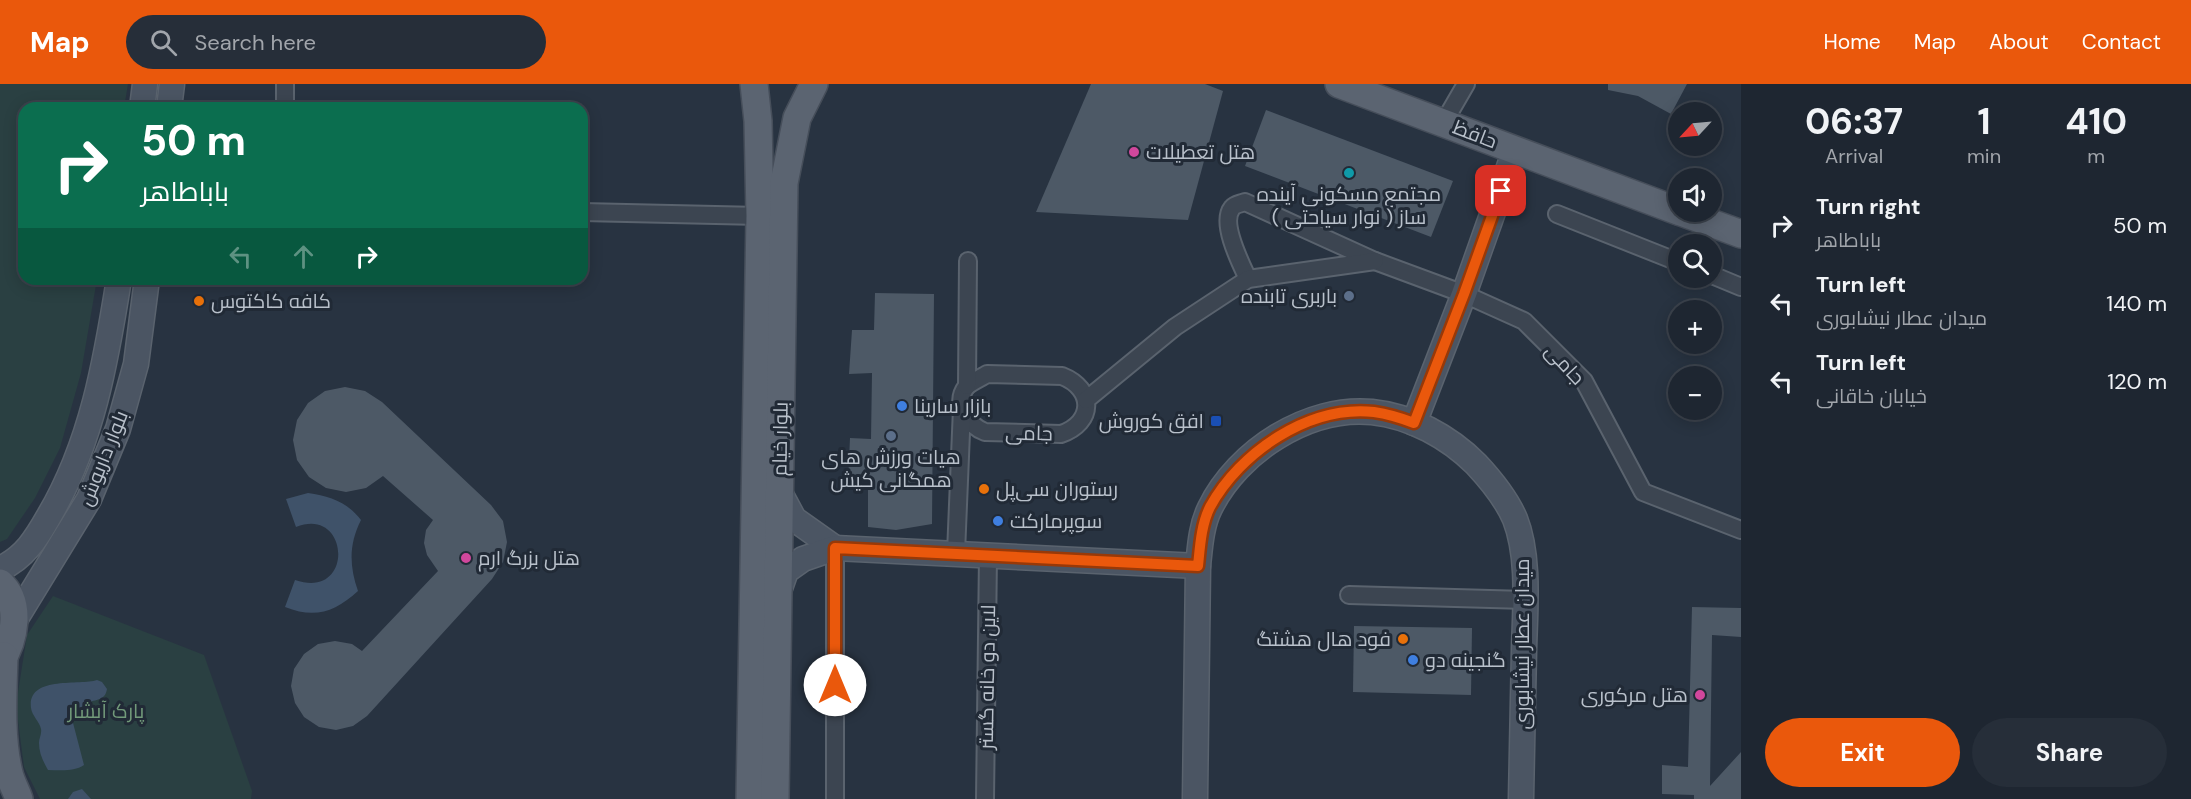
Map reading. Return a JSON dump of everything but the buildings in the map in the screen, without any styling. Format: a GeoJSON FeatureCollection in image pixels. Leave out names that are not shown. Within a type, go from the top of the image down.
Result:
{"type":"FeatureCollection","features":[{"type":"Feature","properties":{"kind":"main road","name":"بلوار خیام"},"geometry":{"type":"LineString","coordinates":[[750,799],[760,216],[758,121],[754,84]]}},
{"type":"Feature","properties":{"kind":"main road","name":"بلوار خیام"},"geometry":{"type":"LineString","coordinates":[[775,799],[784,183],[797,118],[814,84]]}},
{"type":"Feature","properties":{"kind":"main road","name":"حافظ"},"geometry":{"type":"LineString","coordinates":[[1339,84],[1668,207]]}},
{"type":"Feature","properties":{"kind":"main road","name":"حافظ"},"geometry":{"type":"LineString","coordinates":[[1709,222],[1741,234]]}},
{"type":"Feature","properties":{"kind":"main road"},"geometry":{"type":"LineString","coordinates":[[0,583],[10,595],[15,620],[2,659],[2,711],[9,772],[19,799]]}},
{"type":"Feature","properties":{"kind":"street"},"geometry":{"type":"LineString","coordinates":[[143,102],[145,84]]}},
{"type":"Feature","properties":{"kind":"street"},"geometry":{"type":"LineString","coordinates":[[170,102],[172,84]]}},
{"type":"Feature","properties":{"kind":"street"},"geometry":{"type":"LineString","coordinates":[[285,84],[285,102]]}},
{"type":"Feature","properties":{"kind":"street"},"geometry":{"type":"LineString","coordinates":[[1444,122],[1466,84]]}},
{"type":"Feature","properties":{"kind":"street"},"geometry":{"type":"LineString","coordinates":[[1414,423],[1464,294],[1515,150]]}},
{"type":"Feature","properties":{"kind":"street","name":"جامی"},"geometry":{"type":"LineString","coordinates":[[1248,279],[1233,245],[1229,224],[1230,210],[1234,205],[1245,202],[1376,261],[1464,294],[1524,321],[1584,381],[1643,492],[1741,530]]}},
{"type":"Feature","properties":{"kind":"street"},"geometry":{"type":"LineString","coordinates":[[588,212],[760,216]]}},
{"type":"Feature","properties":{"kind":"street"},"geometry":{"type":"LineString","coordinates":[[1557,213],[1668,258]]}},
{"type":"Feature","properties":{"kind":"street"},"geometry":{"type":"LineString","coordinates":[[956,553],[962,397],[967,386],[968,261]]}},
{"type":"Feature","properties":{"kind":"street","name":"جامی"},"geometry":{"type":"LineString","coordinates":[[962,408],[974,428],[985,432],[1061,434],[1072,430],[1081,422],[1086,411],[1086,399],[1175,327],[1248,279],[1376,261]]}},
{"type":"Feature","properties":{"kind":"street"},"geometry":{"type":"LineString","coordinates":[[1722,279],[1741,287]]}},
{"type":"Feature","properties":{"kind":"street","name":"بلوار داریوش"},"geometry":{"type":"LineString","coordinates":[[0,569],[32,545],[66,486],[90,422],[106,357],[118,285]]}},
{"type":"Feature","properties":{"kind":"street","name":"بلوار داریوش"},"geometry":{"type":"LineString","coordinates":[[15,620],[89,499],[118,429],[136,364],[146,285]]}},
{"type":"Feature","properties":{"kind":"street"},"geometry":{"type":"LineString","coordinates":[[967,386],[987,374],[1062,376],[1073,380],[1082,388],[1086,399]]}},
{"type":"Feature","properties":{"kind":"street","name":"میدان عطار نیشابوری"},"geometry":{"type":"LineString","coordinates":[[1195,799],[1198,566],[1209,509],[1243,464],[1275,438],[1316,418],[1371,412],[1392,415],[1414,423],[1435,432],[1453,444],[1468,456],[1496,487],[1515,520],[1522,551],[1526,600],[1521,799]]}},
{"type":"Feature","properties":{"kind":"street"},"geometry":{"type":"LineString","coordinates":[[780,493],[794,519],[835,548]]}},
{"type":"Feature","properties":{"kind":"street"},"geometry":{"type":"LineString","coordinates":[[835,548],[835,799]]}},
{"type":"Feature","properties":{"kind":"street"},"geometry":{"type":"LineString","coordinates":[[779,591],[786,571],[803,559],[835,548],[1198,566]]}},
{"type":"Feature","properties":{"kind":"street","name":"لاین دو خانه گستر"},"geometry":{"type":"LineString","coordinates":[[985,799],[988,555]]}},
{"type":"Feature","properties":{"kind":"street"},"geometry":{"type":"LineString","coordinates":[[1349,595],[1526,600]]}},
{"type":"Feature","properties":{"kind":"green space"},"geometry":{"type":"Polygon","coordinates":[[[0,84],[128,84],[125,102],[18,102],[18,285],[96,285],[81,373],[60,448],[35,498],[7,539],[0,542],[0,84]]]}},
{"type":"Feature","properties":{"kind":"green space","name":"پارک آبشار"},"geometry":{"type":"Polygon","coordinates":[[[53,596],[204,655],[252,791],[251,799],[40,799],[24,767],[16,705],[27,635],[53,596]]]}},
{"type":"Feature","properties":{"kind":"water"},"geometry":{"type":"Polygon","coordinates":[[[308,493],[338,501],[361,520],[352,546],[353,572],[358,591],[341,604],[315,613],[285,607],[295,580],[314,583],[328,577],[336,567],[338,553],[335,540],[327,529],[314,524],[296,527],[286,499],[308,493]]]}},
{"type":"Feature","properties":{"kind":"water"},"geometry":{"type":"Polygon","coordinates":[[[97,680],[102,682],[107,689],[106,693],[100,699],[78,710],[72,719],[84,765],[71,770],[48,770],[40,750],[41,729],[31,708],[32,698],[45,686],[97,680]]]}},
{"type":"Feature","properties":{"kind":"water"},"geometry":{"type":"Polygon","coordinates":[[[82,789],[91,799],[68,799],[73,792],[82,789]]]}},
{"type":"Feature","properties":{"kind":"place","name":"هتل تعطیلات"},"geometry":{"type":"Point","coordinates":[1134,152]}},
{"type":"Feature","properties":{"kind":"place","name":"مجتمع مسکونی آینده ساز ( نوار سیاحتی )"},"geometry":{"type":"Point","coordinates":[1349,173]}},
{"type":"Feature","properties":{"kind":"place","name":"باربری تابنده"},"geometry":{"type":"Point","coordinates":[1349,296]}},
{"type":"Feature","properties":{"kind":"place","name":"کافه کاکتوس"},"geometry":{"type":"Point","coordinates":[199,301]}},
{"type":"Feature","properties":{"kind":"place","name":"بازار سارینا"},"geometry":{"type":"Point","coordinates":[902,406]}},
{"type":"Feature","properties":{"kind":"place","name":"افق کوروش"},"geometry":{"type":"Point","coordinates":[1216,421]}},
{"type":"Feature","properties":{"kind":"place","name":"هیات ورزش های همگانی کیش"},"geometry":{"type":"Point","coordinates":[891,436]}},
{"type":"Feature","properties":{"kind":"place","name":"رستوران سی‌پل"},"geometry":{"type":"Point","coordinates":[984,489]}},
{"type":"Feature","properties":{"kind":"place","name":"سوپرمارکت"},"geometry":{"type":"Point","coordinates":[998,521]}},
{"type":"Feature","properties":{"kind":"place","name":"هتل بزرگ ارم"},"geometry":{"type":"Point","coordinates":[466,558]}},
{"type":"Feature","properties":{"kind":"place","name":"فود هال هشتگ"},"geometry":{"type":"Point","coordinates":[1403,639]}},
{"type":"Feature","properties":{"kind":"place","name":"گنجینه دو"},"geometry":{"type":"Point","coordinates":[1413,660]}},
{"type":"Feature","properties":{"kind":"place","name":"هتل مرکوری"},"geometry":{"type":"Point","coordinates":[1700,695]}},
{"type":"Feature","properties":{"kind":"route"},"geometry":{"type":"LineString","coordinates":[[835,685],[835,548],[1198,566],[1209,509],[1243,464],[1275,438],[1316,418],[1351,413],[1371,412],[1392,415],[1414,423],[1501,191]]}}]}
